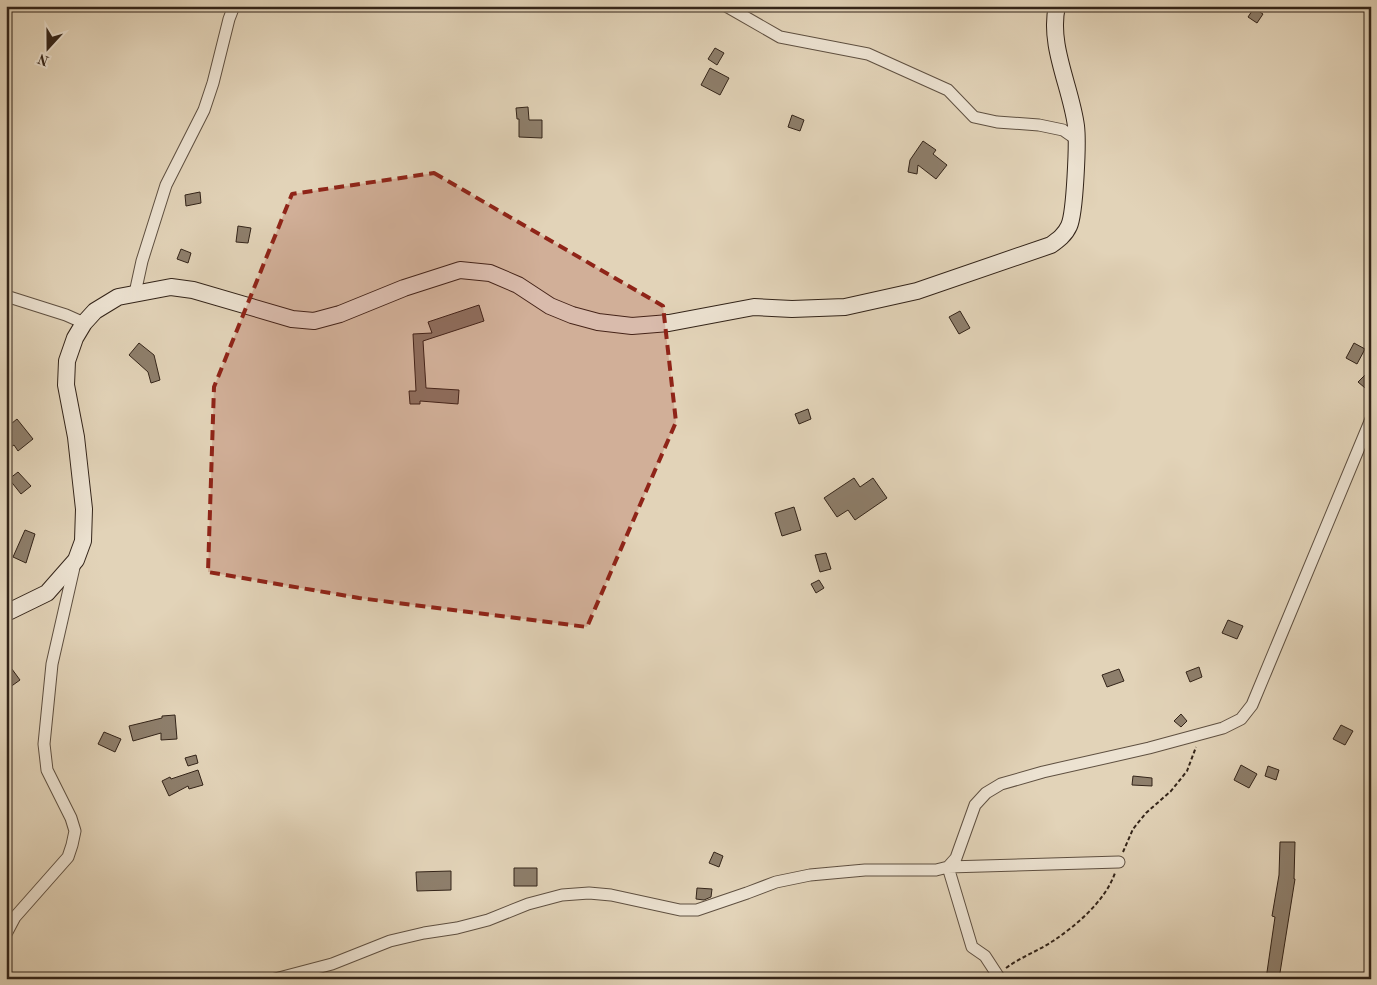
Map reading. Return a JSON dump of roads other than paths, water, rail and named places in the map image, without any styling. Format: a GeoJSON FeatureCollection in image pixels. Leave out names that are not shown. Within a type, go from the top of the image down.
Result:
{"type":"FeatureCollection","features":[{"type":"Feature","properties":{"kind":"main road"},"geometry":{"type":"LineString","coordinates":[[6,613],[47,593],[76,560],[83,541],[84,509],[76,436],[66,385],[68,360],[75,338],[84,323],[95,311],[118,297],[171,287],[193,290],[292,319],[314,321],[340,314],[404,288],[460,270],[490,273],[518,285],[550,306],[572,315],[598,322],[632,326],[669,323],[754,306],[792,309],[844,307],[917,291],[1051,245],[1061,238],[1069,226],[1073,211],[1076,128],[1067,83],[1056,45],[1054,20],[1057,6]]}},
{"type":"Feature","properties":{"kind":"street"},"geometry":{"type":"LineString","coordinates":[[134,293],[166,185],[204,110],[234,6]]}},
{"type":"Feature","properties":{"kind":"street"},"geometry":{"type":"LineString","coordinates":[[726,6],[780,37],[868,54],[948,90],[974,117],[997,122],[1038,125],[1063,130],[1076,139]]}},
{"type":"Feature","properties":{"kind":"street"},"geometry":{"type":"LineString","coordinates":[[6,296],[66,315],[84,323]]}},
{"type":"Feature","properties":{"kind":"street"},"geometry":{"type":"LineString","coordinates":[[948,867],[956,858],[975,805],[986,793],[1002,784],[1042,772],[1149,748],[1223,728],[1241,719],[1252,705],[1371,419]]}},
{"type":"Feature","properties":{"kind":"street"},"geometry":{"type":"LineString","coordinates":[[6,934],[15,917],[68,857],[75,831],[71,818],[47,770],[44,744],[52,664],[76,560]]}},
{"type":"Feature","properties":{"kind":"street"},"geometry":{"type":"LineString","coordinates":[[275,979],[332,964],[390,942],[424,932],[465,926],[488,920],[528,904],[562,895],[611,895],[680,910],[697,910],[776,882],[810,875],[866,870],[936,870],[948,867],[1119,862]]}},
{"type":"Feature","properties":{"kind":"street"},"geometry":{"type":"LineString","coordinates":[[948,867],[972,947],[985,956],[1000,979]]}}]}
